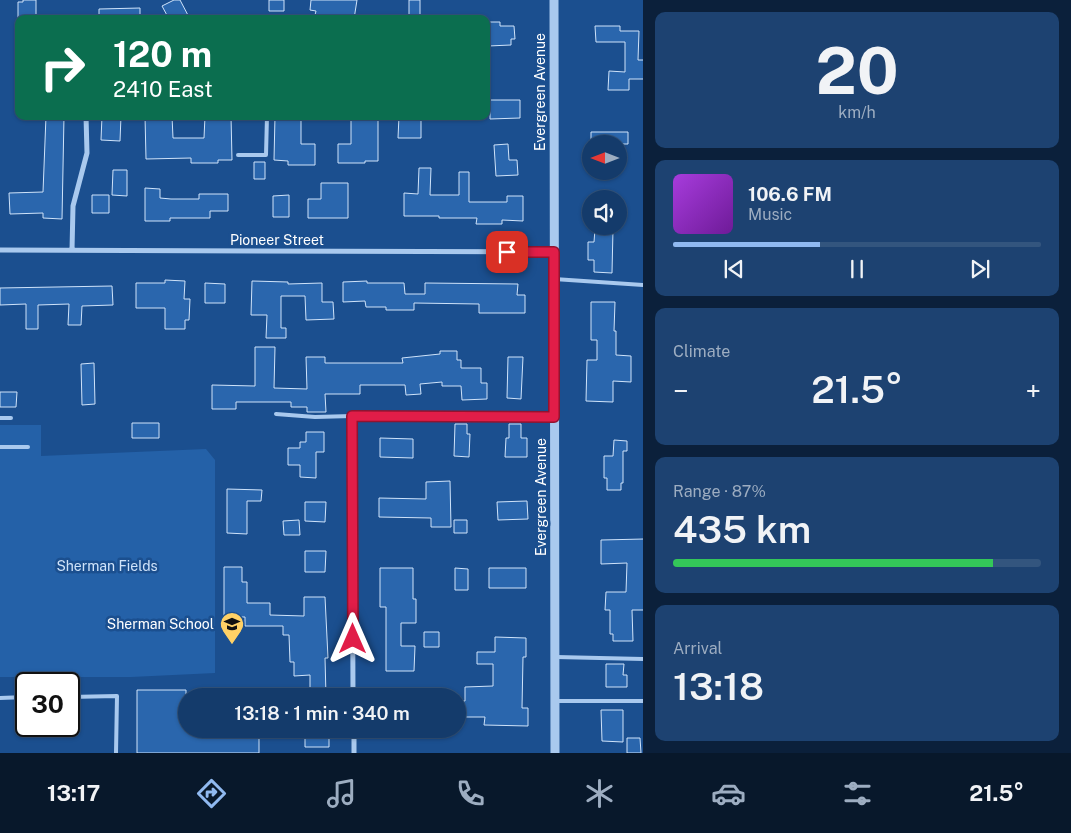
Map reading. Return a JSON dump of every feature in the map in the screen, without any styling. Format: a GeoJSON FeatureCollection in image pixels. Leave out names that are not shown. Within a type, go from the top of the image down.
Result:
{"type":"FeatureCollection","features":[{"type":"Feature","properties":{"kind":"street","name":"Evergreen Avenue"},"geometry":{"type":"LineString","coordinates":[[554,0],[555,753]]}},
{"type":"Feature","properties":{"kind":"street"},"geometry":{"type":"LineString","coordinates":[[72,250],[73,206],[87,153],[86,120]]}},
{"type":"Feature","properties":{"kind":"street","name":"Pioneer Street"},"geometry":{"type":"LineString","coordinates":[[0,250],[554,252]]}},
{"type":"Feature","properties":{"kind":"street"},"geometry":{"type":"LineString","coordinates":[[353,688],[352,416],[554,417]]}},
{"type":"Feature","properties":{"kind":"street"},"geometry":{"type":"LineString","coordinates":[[354,738],[354,753]]}},
{"type":"Feature","properties":{"kind":"lane"},"geometry":{"type":"LineString","coordinates":[[238,155],[266,155],[267,120]]}},
{"type":"Feature","properties":{"kind":"lane"},"geometry":{"type":"LineString","coordinates":[[554,279],[643,286]]}},
{"type":"Feature","properties":{"kind":"lane"},"geometry":{"type":"LineString","coordinates":[[276,414],[315,417],[352,416]]}},
{"type":"Feature","properties":{"kind":"lane"},"geometry":{"type":"LineString","coordinates":[[0,418],[11,418]]}},
{"type":"Feature","properties":{"kind":"lane"},"geometry":{"type":"LineString","coordinates":[[0,447],[28,447]]}},
{"type":"Feature","properties":{"kind":"lane"},"geometry":{"type":"LineString","coordinates":[[555,657],[643,659]]}},
{"type":"Feature","properties":{"kind":"lane"},"geometry":{"type":"LineString","coordinates":[[80,697],[117,696],[116,753]]}},
{"type":"Feature","properties":{"kind":"lane"},"geometry":{"type":"LineString","coordinates":[[0,698],[15,697]]}},
{"type":"Feature","properties":{"kind":"lane"},"geometry":{"type":"LineString","coordinates":[[554,701],[643,701]]}},
{"type":"Feature","properties":{"kind":"green space","name":"Sherman Fields"},"geometry":{"type":"Polygon","coordinates":[[[0,425],[41,425],[41,456],[206,449],[215,460],[215,673],[131,677],[80,677],[80,672],[15,672],[15,677],[0,677],[0,425]]]}},
{"type":"Feature","properties":{"kind":"building"},"geometry":{"type":"Polygon","coordinates":[[[23,0],[36,0],[36,15],[18,15],[18,2],[23,2],[23,0]]]}},
{"type":"Feature","properties":{"kind":"building"},"geometry":{"type":"Polygon","coordinates":[[[174,0],[180,0],[188,15],[167,15],[162,6],[174,0]]]}},
{"type":"Feature","properties":{"kind":"building"},"geometry":{"type":"Polygon","coordinates":[[[269,0],[284,0],[284,11],[269,11],[269,0]]]}},
{"type":"Feature","properties":{"kind":"building"},"geometry":{"type":"Polygon","coordinates":[[[311,0],[357,0],[355,15],[315,15],[316,11],[310,10],[311,0]]]}},
{"type":"Feature","properties":{"kind":"building"},"geometry":{"type":"Polygon","coordinates":[[[409,0],[420,0],[420,15],[409,15],[409,0]]]}},
{"type":"Feature","properties":{"kind":"building"},"geometry":{"type":"Polygon","coordinates":[[[140,8],[140,15],[99,15],[99,9],[140,8]]]}},
{"type":"Feature","properties":{"kind":"building"},"geometry":{"type":"Polygon","coordinates":[[[490,22],[500,22],[500,26],[514,26],[515,39],[511,39],[511,45],[490,46],[490,22]]]}},
{"type":"Feature","properties":{"kind":"building"},"geometry":{"type":"Polygon","coordinates":[[[595,26],[620,26],[620,31],[639,31],[638,60],[643,60],[643,79],[629,79],[629,90],[608,90],[609,71],[625,72],[625,42],[596,42],[595,26]]]}},
{"type":"Feature","properties":{"kind":"building"},"geometry":{"type":"Polygon","coordinates":[[[490,100],[520,100],[520,118],[490,119],[490,100]]]}},
{"type":"Feature","properties":{"kind":"building"},"geometry":{"type":"Polygon","coordinates":[[[46,120],[64,120],[62,219],[43,218],[43,213],[10,214],[9,193],[43,192],[46,120]]]}},
{"type":"Feature","properties":{"kind":"building"},"geometry":{"type":"Polygon","coordinates":[[[102,120],[121,120],[120,141],[101,140],[102,120]]]}},
{"type":"Feature","properties":{"kind":"building"},"geometry":{"type":"Polygon","coordinates":[[[145,120],[172,120],[173,138],[204,138],[205,120],[231,120],[232,160],[218,160],[218,163],[191,163],[191,158],[146,159],[145,120]]]}},
{"type":"Feature","properties":{"kind":"building"},"geometry":{"type":"Polygon","coordinates":[[[275,120],[301,120],[301,144],[315,144],[315,165],[288,165],[288,161],[274,160],[275,120]]]}},
{"type":"Feature","properties":{"kind":"building"},"geometry":{"type":"Polygon","coordinates":[[[351,120],[378,120],[378,161],[338,163],[338,144],[351,144],[351,120]]]}},
{"type":"Feature","properties":{"kind":"building"},"geometry":{"type":"Polygon","coordinates":[[[399,120],[421,120],[421,138],[398,138],[399,120]]]}},
{"type":"Feature","properties":{"kind":"building"},"geometry":{"type":"Polygon","coordinates":[[[591,132],[628,132],[628,135],[591,135],[591,132]]]}},
{"type":"Feature","properties":{"kind":"building"},"geometry":{"type":"Polygon","coordinates":[[[508,144],[509,160],[517,160],[518,175],[496,176],[494,145],[508,144]]]}},
{"type":"Feature","properties":{"kind":"building"},"geometry":{"type":"Polygon","coordinates":[[[254,162],[265,162],[265,179],[254,179],[254,162]]]}},
{"type":"Feature","properties":{"kind":"building"},"geometry":{"type":"Polygon","coordinates":[[[419,168],[431,168],[430,195],[459,195],[459,172],[469,172],[469,202],[507,202],[507,196],[523,196],[523,221],[502,220],[502,224],[476,224],[477,218],[404,216],[404,193],[418,194],[419,168]]]}},
{"type":"Feature","properties":{"kind":"building"},"geometry":{"type":"Polygon","coordinates":[[[113,170],[127,170],[127,196],[112,195],[113,170]]]}},
{"type":"Feature","properties":{"kind":"building"},"geometry":{"type":"Polygon","coordinates":[[[321,183],[348,183],[348,218],[308,218],[308,199],[321,199],[321,183]]]}},
{"type":"Feature","properties":{"kind":"building"},"geometry":{"type":"Polygon","coordinates":[[[145,188],[160,189],[160,198],[171,199],[199,199],[199,194],[228,194],[228,211],[210,211],[210,218],[170,218],[170,221],[145,221],[145,188]]]}},
{"type":"Feature","properties":{"kind":"building"},"geometry":{"type":"Polygon","coordinates":[[[92,195],[109,195],[109,213],[92,213],[92,195]]]}},
{"type":"Feature","properties":{"kind":"building"},"geometry":{"type":"Polygon","coordinates":[[[289,195],[289,217],[273,217],[273,196],[289,195]]]}},
{"type":"Feature","properties":{"kind":"building"},"geometry":{"type":"Polygon","coordinates":[[[595,235],[613,235],[612,273],[594,272],[594,260],[588,260],[588,242],[594,242],[595,235]]]}},
{"type":"Feature","properties":{"kind":"building"},"geometry":{"type":"Polygon","coordinates":[[[165,280],[185,281],[184,299],[190,299],[189,320],[185,320],[185,329],[165,329],[165,308],[136,308],[136,283],[165,283],[165,280]]]}},
{"type":"Feature","properties":{"kind":"building"},"geometry":{"type":"Polygon","coordinates":[[[252,281],[288,282],[288,284],[322,283],[322,302],[333,302],[334,319],[306,320],[305,296],[281,296],[281,328],[286,328],[286,338],[266,338],[267,315],[251,315],[252,281]]]}},
{"type":"Feature","properties":{"kind":"building"},"geometry":{"type":"Polygon","coordinates":[[[367,281],[367,283],[404,283],[405,294],[425,294],[425,283],[518,284],[517,295],[525,295],[525,313],[479,313],[479,304],[414,303],[414,310],[386,310],[386,307],[366,307],[365,301],[343,302],[343,282],[367,281]]]}},
{"type":"Feature","properties":{"kind":"building"},"geometry":{"type":"Polygon","coordinates":[[[205,283],[225,284],[225,303],[205,303],[205,283]]]}},
{"type":"Feature","properties":{"kind":"building"},"geometry":{"type":"Polygon","coordinates":[[[112,286],[113,305],[82,306],[81,325],[68,325],[69,304],[38,305],[38,329],[26,329],[26,304],[0,305],[0,288],[112,286]]]}},
{"type":"Feature","properties":{"kind":"building"},"geometry":{"type":"Polygon","coordinates":[[[591,302],[615,302],[614,331],[616,331],[616,355],[631,356],[631,382],[613,381],[613,402],[586,401],[587,360],[597,360],[597,340],[591,340],[591,302]]]}},
{"type":"Feature","properties":{"kind":"building"},"geometry":{"type":"Polygon","coordinates":[[[255,347],[275,347],[274,388],[307,389],[306,357],[325,357],[325,363],[403,363],[402,358],[440,354],[440,351],[457,351],[457,360],[461,360],[461,368],[481,368],[481,383],[487,383],[487,399],[462,400],[461,386],[442,386],[442,382],[420,384],[421,394],[406,395],[405,385],[360,385],[360,394],[325,394],[326,412],[307,412],[307,407],[291,407],[291,402],[236,402],[236,409],[212,409],[212,385],[255,386],[255,347]]]}},
{"type":"Feature","properties":{"kind":"building"},"geometry":{"type":"Polygon","coordinates":[[[508,357],[523,357],[521,399],[507,398],[508,357]]]}},
{"type":"Feature","properties":{"kind":"building"},"geometry":{"type":"Polygon","coordinates":[[[94,363],[95,404],[82,405],[81,364],[94,363]]]}},
{"type":"Feature","properties":{"kind":"building"},"geometry":{"type":"Polygon","coordinates":[[[0,392],[17,392],[16,407],[0,407],[0,392]]]}},
{"type":"Feature","properties":{"kind":"building"},"geometry":{"type":"Polygon","coordinates":[[[132,423],[159,423],[159,438],[132,438],[132,423]]]}},
{"type":"Feature","properties":{"kind":"building"},"geometry":{"type":"Polygon","coordinates":[[[455,424],[467,424],[467,434],[470,434],[469,457],[454,456],[455,424]]]}},
{"type":"Feature","properties":{"kind":"building"},"geometry":{"type":"Polygon","coordinates":[[[509,424],[521,424],[521,438],[527,438],[527,457],[505,457],[506,438],[509,438],[509,424]]]}},
{"type":"Feature","properties":{"kind":"building"},"geometry":{"type":"Polygon","coordinates":[[[306,432],[324,432],[324,452],[316,452],[316,478],[300,477],[300,465],[288,465],[288,448],[300,448],[300,442],[306,442],[306,432]]]}},
{"type":"Feature","properties":{"kind":"building"},"geometry":{"type":"Polygon","coordinates":[[[380,438],[413,439],[413,458],[380,457],[380,438]]]}},
{"type":"Feature","properties":{"kind":"building"},"geometry":{"type":"Polygon","coordinates":[[[614,440],[627,441],[627,451],[623,451],[623,483],[621,483],[621,490],[607,490],[607,478],[604,478],[604,456],[613,456],[614,440]]]}},
{"type":"Feature","properties":{"kind":"building"},"geometry":{"type":"Polygon","coordinates":[[[450,481],[451,527],[431,527],[431,518],[379,517],[379,498],[426,499],[426,482],[450,481]]]}},
{"type":"Feature","properties":{"kind":"building"},"geometry":{"type":"Polygon","coordinates":[[[227,489],[262,490],[261,501],[247,501],[247,534],[227,533],[227,489]]]}},
{"type":"Feature","properties":{"kind":"building"},"geometry":{"type":"Polygon","coordinates":[[[527,501],[528,519],[498,520],[497,502],[527,501]]]}},
{"type":"Feature","properties":{"kind":"building"},"geometry":{"type":"Polygon","coordinates":[[[305,502],[326,502],[325,522],[305,521],[305,502]]]}},
{"type":"Feature","properties":{"kind":"building"},"geometry":{"type":"Polygon","coordinates":[[[299,520],[300,535],[284,535],[283,521],[299,520]]]}},
{"type":"Feature","properties":{"kind":"building"},"geometry":{"type":"Polygon","coordinates":[[[454,520],[467,520],[467,533],[454,533],[454,520]]]}},
{"type":"Feature","properties":{"kind":"building"},"geometry":{"type":"Polygon","coordinates":[[[643,539],[643,610],[632,610],[633,641],[613,641],[613,634],[610,634],[610,610],[605,610],[606,592],[626,592],[627,563],[601,564],[601,540],[643,539]]]}},
{"type":"Feature","properties":{"kind":"building"},"geometry":{"type":"Polygon","coordinates":[[[305,551],[326,551],[325,572],[305,572],[305,551]]]}},
{"type":"Feature","properties":{"kind":"building"},"geometry":{"type":"Polygon","coordinates":[[[224,567],[242,567],[242,582],[247,582],[247,603],[270,603],[270,615],[304,616],[304,597],[325,597],[328,658],[325,658],[326,688],[310,688],[310,675],[294,676],[294,662],[290,662],[289,635],[283,635],[283,626],[245,626],[245,617],[224,617],[224,567]]]}},
{"type":"Feature","properties":{"kind":"building"},"geometry":{"type":"Polygon","coordinates":[[[380,568],[413,568],[413,599],[416,599],[416,623],[401,623],[401,646],[415,646],[414,671],[386,671],[386,607],[380,607],[380,568]]]}},
{"type":"Feature","properties":{"kind":"building"},"geometry":{"type":"Polygon","coordinates":[[[455,568],[468,569],[468,590],[455,590],[455,568]]]}},
{"type":"Feature","properties":{"kind":"building"},"geometry":{"type":"Polygon","coordinates":[[[489,568],[526,568],[526,588],[489,588],[489,568]]]}},
{"type":"Feature","properties":{"kind":"building"},"geometry":{"type":"Polygon","coordinates":[[[424,632],[439,632],[439,647],[424,647],[424,632]]]}},
{"type":"Feature","properties":{"kind":"building"},"geometry":{"type":"Polygon","coordinates":[[[495,637],[526,638],[526,657],[523,657],[522,708],[528,708],[528,726],[484,725],[485,717],[466,717],[465,687],[493,686],[493,664],[477,664],[477,652],[495,652],[495,637]]]}},
{"type":"Feature","properties":{"kind":"building"},"geometry":{"type":"Polygon","coordinates":[[[606,664],[624,664],[623,675],[627,675],[627,687],[606,687],[606,664]]]}},
{"type":"Feature","properties":{"kind":"building"},"geometry":{"type":"Polygon","coordinates":[[[137,690],[178,690],[178,738],[259,738],[259,753],[137,753],[137,690]]]}},
{"type":"Feature","properties":{"kind":"building"},"geometry":{"type":"Polygon","coordinates":[[[601,710],[623,710],[623,742],[602,741],[601,710]]]}},
{"type":"Feature","properties":{"kind":"building"},"geometry":{"type":"Polygon","coordinates":[[[305,738],[329,738],[329,747],[305,747],[305,738]]]}},
{"type":"Feature","properties":{"kind":"building"},"geometry":{"type":"Polygon","coordinates":[[[627,738],[640,738],[641,753],[627,753],[627,738]]]}},
{"type":"Feature","properties":{"kind":"place","name":"Sherman School"},"geometry":{"type":"Point","coordinates":[232,645]}},
{"type":"Feature","properties":{"kind":"route"},"geometry":{"type":"LineString","coordinates":[[353,639],[352,416],[554,417],[554,252],[507,252]]}}]}
